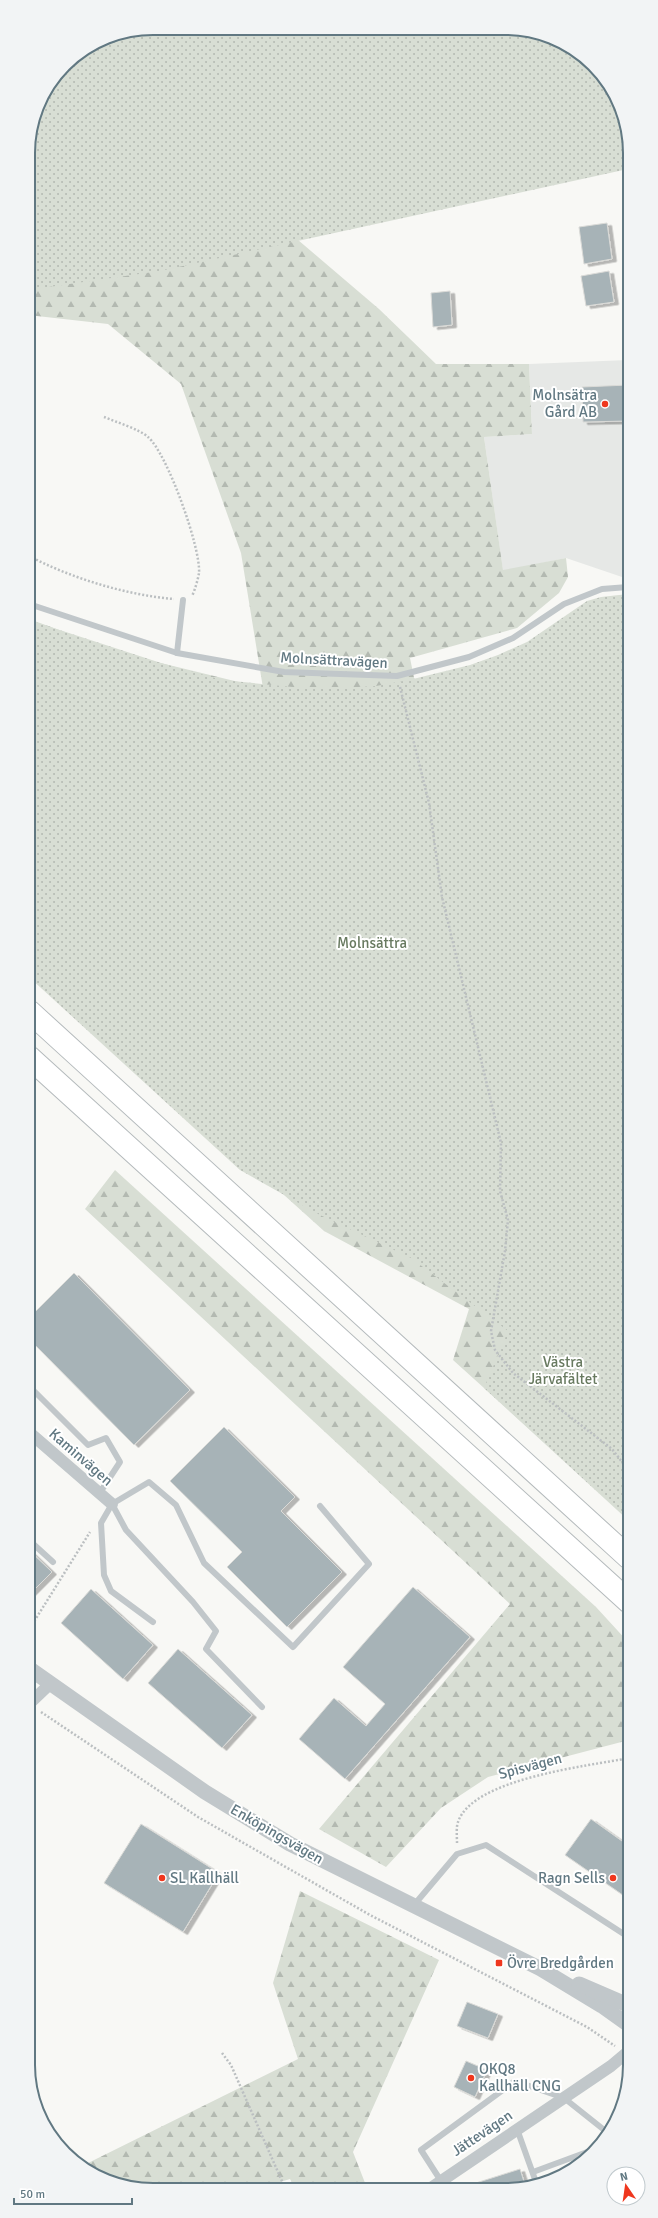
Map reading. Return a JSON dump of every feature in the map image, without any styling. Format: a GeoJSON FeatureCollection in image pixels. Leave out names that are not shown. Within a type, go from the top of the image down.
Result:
{"type":"FeatureCollection","features":[{"type":"Feature","properties":{"kind":"highway"},"geometry":{"type":"LineString","coordinates":[[35,1016],[623,1553]]}},
{"type":"Feature","properties":{"kind":"highway"},"geometry":{"type":"LineString","coordinates":[[35,1062],[623,1597]]}},
{"type":"Feature","properties":{"kind":"street","name":"Kaminvägen"},"geometry":{"type":"LineString","coordinates":[[35,1437],[112,1504]]}},
{"type":"Feature","properties":{"kind":"street","name":"Enköpingsvägen"},"geometry":{"type":"LineString","coordinates":[[35,1672],[128,1740],[205,1792],[290,1844],[541,1969],[623,2003]]}},
{"type":"Feature","properties":{"kind":"street"},"geometry":{"type":"LineString","coordinates":[[35,1703],[51,1683]]}},
{"type":"Feature","properties":{"kind":"street","name":"Enköpingsvägen"},"geometry":{"type":"LineString","coordinates":[[541,1969],[602,2006],[623,2021]]}},
{"type":"Feature","properties":{"kind":"street","name":"Jättevägen"},"geometry":{"type":"LineString","coordinates":[[437,2183],[564,2098],[623,2056]]}},
{"type":"Feature","properties":{"kind":"lane","name":"Molnsättravägen"},"geometry":{"type":"LineString","coordinates":[[35,606],[177,653],[284,672],[397,676],[468,657],[513,638],[564,604],[602,589],[623,587]]}},
{"type":"Feature","properties":{"kind":"lane"},"geometry":{"type":"LineString","coordinates":[[177,653],[183,600]]}},
{"type":"Feature","properties":{"kind":"lane"},"geometry":{"type":"LineString","coordinates":[[35,1392],[88,1445],[106,1438],[120,1462],[99,1494]]}},
{"type":"Feature","properties":{"kind":"lane"},"geometry":{"type":"LineString","coordinates":[[153,1622],[111,1591],[104,1575],[101,1523],[112,1504],[149,1482],[176,1505],[204,1564],[293,1647],[369,1564],[320,1506]]}},
{"type":"Feature","properties":{"kind":"lane"},"geometry":{"type":"LineString","coordinates":[[112,1504],[126,1530],[193,1602],[216,1631],[206,1649],[262,1707]]}},
{"type":"Feature","properties":{"kind":"lane"},"geometry":{"type":"LineString","coordinates":[[35,1546],[53,1562]]}},
{"type":"Feature","properties":{"kind":"lane"},"geometry":{"type":"LineString","coordinates":[[414,1905],[457,1854],[486,1845],[623,1933]]}},
{"type":"Feature","properties":{"kind":"lane"},"geometry":{"type":"LineString","coordinates":[[436,2183],[421,2150],[515,2081],[564,2098],[604,2130]]}},
{"type":"Feature","properties":{"kind":"lane"},"geometry":{"type":"LineString","coordinates":[[517,2129],[535,2179]]}},
{"type":"Feature","properties":{"kind":"lane"},"geometry":{"type":"LineString","coordinates":[[533,2172],[584,2153]]}},
{"type":"Feature","properties":{"kind":"path"},"geometry":{"type":"LineString","coordinates":[[35,559],[49,566],[144,597],[183,600],[192,595],[199,572],[192,537],[181,498],[162,456],[148,437],[104,417]]}},
{"type":"Feature","properties":{"kind":"path"},"geometry":{"type":"LineString","coordinates":[[397,676],[429,803],[442,898],[500,1143],[500,1191],[508,1220],[505,1251],[491,1331],[495,1350],[513,1373],[612,1450],[623,1464]]}},
{"type":"Feature","properties":{"kind":"path"},"geometry":{"type":"LineString","coordinates":[[35,1620],[93,1527]]}},
{"type":"Feature","properties":{"kind":"path"},"geometry":{"type":"LineString","coordinates":[[35,1707],[198,1817],[370,1914],[588,2027],[623,2049]]}},
{"type":"Feature","properties":{"kind":"path","name":"Spisvägen"},"geometry":{"type":"LineString","coordinates":[[457,1854],[458,1822],[471,1804],[496,1788],[523,1778],[623,1759]]}},
{"type":"Feature","properties":{"kind":"path"},"geometry":{"type":"LineString","coordinates":[[222,2053],[231,2065],[283,2183]]}},
{"type":"Feature","properties":{"kind":"shaded area"},"geometry":{"type":"Polygon","coordinates":[[[623,360],[623,577],[566,558],[503,571],[484,437],[532,434],[529,364],[623,360]]]}},
{"type":"Feature","properties":{"kind":"green space"},"geometry":{"type":"Polygon","coordinates":[[[145,35],[513,35],[528,37],[557,47],[571,55],[589,69],[607,94],[617,115],[623,145],[623,170],[160,271],[35,289],[35,145],[41,115],[55,87],[69,69],[94,51],[115,41],[145,35]]]}},
{"type":"Feature","properties":{"kind":"green space","name":"Västra Järvafältet"},"geometry":{"type":"Polygon","coordinates":[[[84,57],[379,309],[436,364],[529,364],[532,434],[484,437],[503,570],[566,558],[568,577],[559,593],[517,628],[410,658],[495,1077],[623,1499],[623,1514],[453,1360],[469,1309],[324,1231],[35,970],[35,621],[128,655],[263,688],[241,553],[181,384],[108,324],[35,316],[36,137],[41,115],[55,87],[69,69],[84,57]]]}},
{"type":"Feature","properties":{"kind":"green space","name":"Molnsättra"},"geometry":{"type":"Polygon","coordinates":[[[623,595],[623,1515],[484,1388],[508,1331],[411,1258],[320,1215],[240,1170],[35,982],[35,622],[161,663],[222,680],[303,688],[339,688],[376,686],[409,680],[470,665],[498,655],[527,642],[587,601],[601,597],[623,595]]]}},
{"type":"Feature","properties":{"kind":"green space"},"geometry":{"type":"Polygon","coordinates":[[[115,1170],[596,1607],[623,1636],[623,1742],[488,1777],[441,1808],[386,1867],[319,1829],[510,1604],[85,1209],[115,1170]]]}},
{"type":"Feature","properties":{"kind":"green space"},"geometry":{"type":"Polygon","coordinates":[[[300,1891],[439,1960],[353,2152],[365,2183],[292,2183],[290,2179],[277,2183],[145,2183],[115,2177],[87,2163],[298,2059],[273,1983],[300,1891]]]}},
{"type":"Feature","properties":{"kind":"building"},"geometry":{"type":"Polygon","coordinates":[[[607,223],[612,259],[584,264],[579,227],[607,223]]]}},
{"type":"Feature","properties":{"kind":"building"},"geometry":{"type":"Polygon","coordinates":[[[609,271],[614,302],[586,306],[581,276],[609,271]]]}},
{"type":"Feature","properties":{"kind":"building"},"geometry":{"type":"Polygon","coordinates":[[[450,291],[452,325],[433,327],[431,293],[450,291]]]}},
{"type":"Feature","properties":{"kind":"building","name":"Molnsätra Gård AB"},"geometry":{"type":"Polygon","coordinates":[[[623,385],[623,421],[583,422],[582,387],[623,385]]]}},
{"type":"Feature","properties":{"kind":"building"},"geometry":{"type":"Polygon","coordinates":[[[74,1273],[190,1390],[134,1445],[35,1345],[35,1312],[74,1273]]]}},
{"type":"Feature","properties":{"kind":"building"},"geometry":{"type":"Polygon","coordinates":[[[224,1427],[295,1497],[281,1511],[342,1572],[287,1627],[227,1567],[242,1552],[170,1481],[224,1427]]]}},
{"type":"Feature","properties":{"kind":"building"},"geometry":{"type":"Polygon","coordinates":[[[35,1556],[52,1572],[35,1589],[35,1556]]]}},
{"type":"Feature","properties":{"kind":"building"},"geometry":{"type":"Polygon","coordinates":[[[413,1587],[470,1637],[345,1779],[299,1739],[334,1698],[366,1726],[385,1704],[343,1667],[413,1587]]]}},
{"type":"Feature","properties":{"kind":"building"},"geometry":{"type":"Polygon","coordinates":[[[91,1589],[153,1645],[123,1679],[61,1623],[91,1589]]]}},
{"type":"Feature","properties":{"kind":"building"},"geometry":{"type":"Polygon","coordinates":[[[178,1649],[252,1715],[222,1748],[148,1683],[178,1649]]]}},
{"type":"Feature","properties":{"kind":"building","name":"Ragn Sells"},"geometry":{"type":"Polygon","coordinates":[[[591,1819],[623,1842],[623,1895],[565,1855],[591,1819]]]}},
{"type":"Feature","properties":{"kind":"building","name":"SL Kallhäll"},"geometry":{"type":"Polygon","coordinates":[[[141,1824],[219,1873],[183,1932],[104,1883],[141,1824]]]}},
{"type":"Feature","properties":{"kind":"building"},"geometry":{"type":"Polygon","coordinates":[[[467,2002],[498,2014],[488,2038],[457,2026],[467,2002]]]}},
{"type":"Feature","properties":{"kind":"building"},"geometry":{"type":"Polygon","coordinates":[[[466,2061],[487,2070],[475,2097],[454,2087],[466,2061]]]}},
{"type":"Feature","properties":{"kind":"building"},"geometry":{"type":"Polygon","coordinates":[[[520,2169],[524,2182],[513,2183],[476,2183],[520,2169]]]}},
{"type":"Feature","properties":{"kind":"place","name":"Molnsätra Gård AB"},"geometry":{"type":"Point","coordinates":[605,404]}},
{"type":"Feature","properties":{"kind":"place","name":"SL Kallhäll"},"geometry":{"type":"Point","coordinates":[162,1878]}},
{"type":"Feature","properties":{"kind":"place","name":"Ragn Sells"},"geometry":{"type":"Point","coordinates":[613,1878]}},
{"type":"Feature","properties":{"kind":"place","name":"Övre Bredgården"},"geometry":{"type":"Point","coordinates":[499,1963]}},
{"type":"Feature","properties":{"kind":"place","name":"OKQ8 Kallhäll CNG"},"geometry":{"type":"Point","coordinates":[471,2078]}}]}
